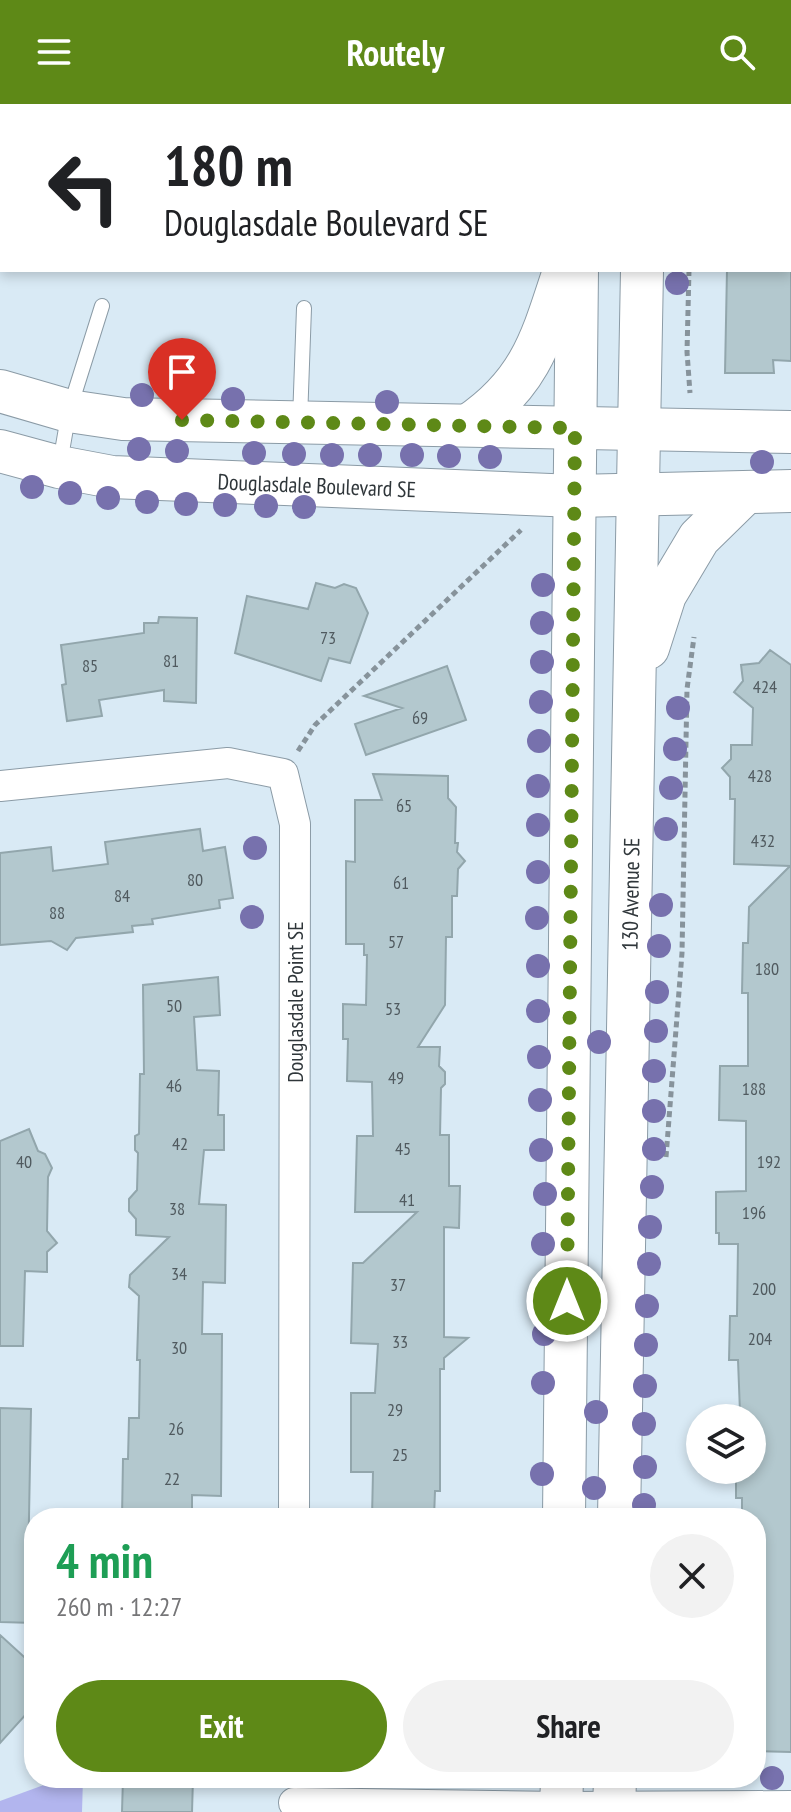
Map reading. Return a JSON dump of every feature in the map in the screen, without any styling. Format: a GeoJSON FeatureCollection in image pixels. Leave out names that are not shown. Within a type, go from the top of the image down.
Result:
{"type":"FeatureCollection","features":[{"type":"Feature","properties":{"kind":"street"},"geometry":{"type":"LineString","coordinates":[[469,425],[491,410],[519,381],[543,335],[564,272]]}},
{"type":"Feature","properties":{"kind":"street"},"geometry":{"type":"LineString","coordinates":[[564,1508],[577,272]]}},
{"type":"Feature","properties":{"kind":"street","name":"130 Avenue SE"},"geometry":{"type":"LineString","coordinates":[[619,1508],[642,272]]}},
{"type":"Feature","properties":{"kind":"street"},"geometry":{"type":"LineString","coordinates":[[0,391],[69,411],[123,419],[791,432]]}},
{"type":"Feature","properties":{"kind":"street","name":"Douglasdale Boulevard SE"},"geometry":{"type":"LineString","coordinates":[[0,451],[112,477],[575,496],[791,491]]}},
{"type":"Feature","properties":{"kind":"street"},"geometry":{"type":"LineString","coordinates":[[633,699],[665,595],[699,538],[746,492]]}},
{"type":"Feature","properties":{"kind":"street"},"geometry":{"type":"LineString","coordinates":[[0,786],[228,763],[283,774]]}},
{"type":"Feature","properties":{"kind":"street","name":"Douglasdale Point SE"},"geometry":{"type":"LineString","coordinates":[[283,774],[295,824],[294,1508]]}},
{"type":"Feature","properties":{"kind":"street"},"geometry":{"type":"LineString","coordinates":[[294,1798],[615,1799],[791,1806]]}},
{"type":"Feature","properties":{"kind":"lane"},"geometry":{"type":"LineString","coordinates":[[59,467],[69,411],[102,306]]}},
{"type":"Feature","properties":{"kind":"lane"},"geometry":{"type":"LineString","coordinates":[[300,423],[304,308]]}},
{"type":"Feature","properties":{"kind":"path"},"geometry":{"type":"LineString","coordinates":[[689,272],[687,352],[690,393]]}},
{"type":"Feature","properties":{"kind":"path"},"geometry":{"type":"LineString","coordinates":[[283,774],[315,725],[527,524]]}},
{"type":"Feature","properties":{"kind":"path"},"geometry":{"type":"LineString","coordinates":[[666,1158],[682,953],[687,689],[695,625]]}},
{"type":"Feature","properties":{"kind":"shaded area"},"geometry":{"type":"Polygon","coordinates":[[[36,1788],[83,1788],[82,1812],[0,1812],[0,1801],[36,1788]]]}},
{"type":"Feature","properties":{"kind":"building"},"geometry":{"type":"Polygon","coordinates":[[[727,272],[791,272],[791,361],[773,360],[774,373],[725,373],[727,272]]]}},
{"type":"Feature","properties":{"kind":"building"},"geometry":{"type":"Polygon","coordinates":[[[316,583],[335,588],[344,584],[356,588],[368,613],[350,663],[329,658],[321,681],[235,653],[247,596],[308,609],[316,583]]]}},
{"type":"Feature","properties":{"kind":"building"},"geometry":{"type":"Polygon","coordinates":[[[159,617],[197,618],[196,703],[164,701],[164,690],[99,700],[102,716],[67,721],[61,645],[144,633],[144,623],[158,623],[159,617]]]}},
{"type":"Feature","properties":{"kind":"building"},"geometry":{"type":"Polygon","coordinates":[[[770,650],[791,665],[791,1752],[766,1751],[766,1508],[742,1508],[742,1498],[736,1498],[736,1484],[766,1484],[766,1404],[740,1404],[738,1360],[729,1360],[730,1316],[737,1316],[738,1244],[719,1244],[719,1233],[716,1233],[716,1192],[746,1191],[746,1121],[719,1120],[720,1066],[748,1066],[748,993],[742,993],[743,943],[748,943],[749,907],[790,866],[734,864],[735,799],[730,799],[730,777],[722,768],[731,759],[731,745],[752,745],[753,708],[734,692],[743,681],[741,665],[759,663],[770,650]]]}},
{"type":"Feature","properties":{"kind":"building"},"geometry":{"type":"Polygon","coordinates":[[[447,666],[466,720],[366,755],[355,724],[402,708],[364,696],[447,666]]]}},
{"type":"Feature","properties":{"kind":"building"},"geometry":{"type":"Polygon","coordinates":[[[373,774],[448,776],[448,798],[456,807],[455,843],[458,843],[457,852],[465,861],[458,869],[457,896],[452,896],[452,937],[446,937],[445,1005],[418,1047],[440,1047],[439,1066],[445,1072],[445,1084],[441,1088],[440,1135],[449,1135],[449,1186],[460,1186],[459,1228],[444,1227],[444,1337],[468,1338],[444,1358],[444,1369],[440,1369],[440,1491],[435,1491],[434,1508],[372,1508],[373,1472],[351,1472],[351,1393],[375,1393],[378,1344],[351,1343],[353,1263],[363,1263],[417,1212],[355,1212],[357,1136],[373,1136],[372,1082],[347,1081],[348,1039],[343,1039],[343,1004],[366,1005],[367,955],[364,955],[364,944],[346,944],[346,861],[355,862],[355,800],[382,800],[373,774]]]}},
{"type":"Feature","properties":{"kind":"building"},"geometry":{"type":"Polygon","coordinates":[[[200,829],[203,851],[225,847],[233,898],[219,900],[220,908],[152,919],[153,924],[132,926],[133,932],[76,938],[67,950],[51,941],[0,945],[0,853],[51,847],[53,871],[108,864],[105,842],[200,829]]]}},
{"type":"Feature","properties":{"kind":"building"},"geometry":{"type":"Polygon","coordinates":[[[218,977],[220,1015],[194,1017],[197,1070],[219,1071],[218,1115],[224,1115],[224,1150],[204,1150],[199,1204],[226,1205],[225,1283],[203,1282],[202,1334],[222,1334],[221,1496],[192,1495],[192,1508],[122,1508],[123,1459],[128,1459],[129,1418],[139,1418],[139,1296],[129,1287],[130,1275],[169,1237],[136,1235],[136,1219],[129,1211],[129,1199],[137,1190],[135,1136],[139,1134],[140,1074],[144,1074],[143,985],[218,977]]]}},
{"type":"Feature","properties":{"kind":"building"},"geometry":{"type":"Polygon","coordinates":[[[29,1129],[38,1151],[45,1154],[52,1168],[48,1177],[47,1231],[57,1243],[47,1252],[47,1272],[25,1271],[23,1346],[0,1346],[0,1141],[29,1129]]]}},
{"type":"Feature","properties":{"kind":"building"},"geometry":{"type":"Polygon","coordinates":[[[0,1408],[31,1409],[29,1508],[24,1508],[24,1623],[0,1622],[0,1408]]]}},
{"type":"Feature","properties":{"kind":"building"},"geometry":{"type":"Polygon","coordinates":[[[0,1635],[24,1657],[24,1717],[0,1743],[0,1635]]]}},
{"type":"Feature","properties":{"kind":"building"},"geometry":{"type":"Polygon","coordinates":[[[123,1788],[193,1788],[192,1812],[122,1812],[123,1788]]]}},
{"type":"Feature","properties":{"kind":"route"},"geometry":{"type":"LineString","coordinates":[[182,420],[575,428],[567,1301]]}}]}
